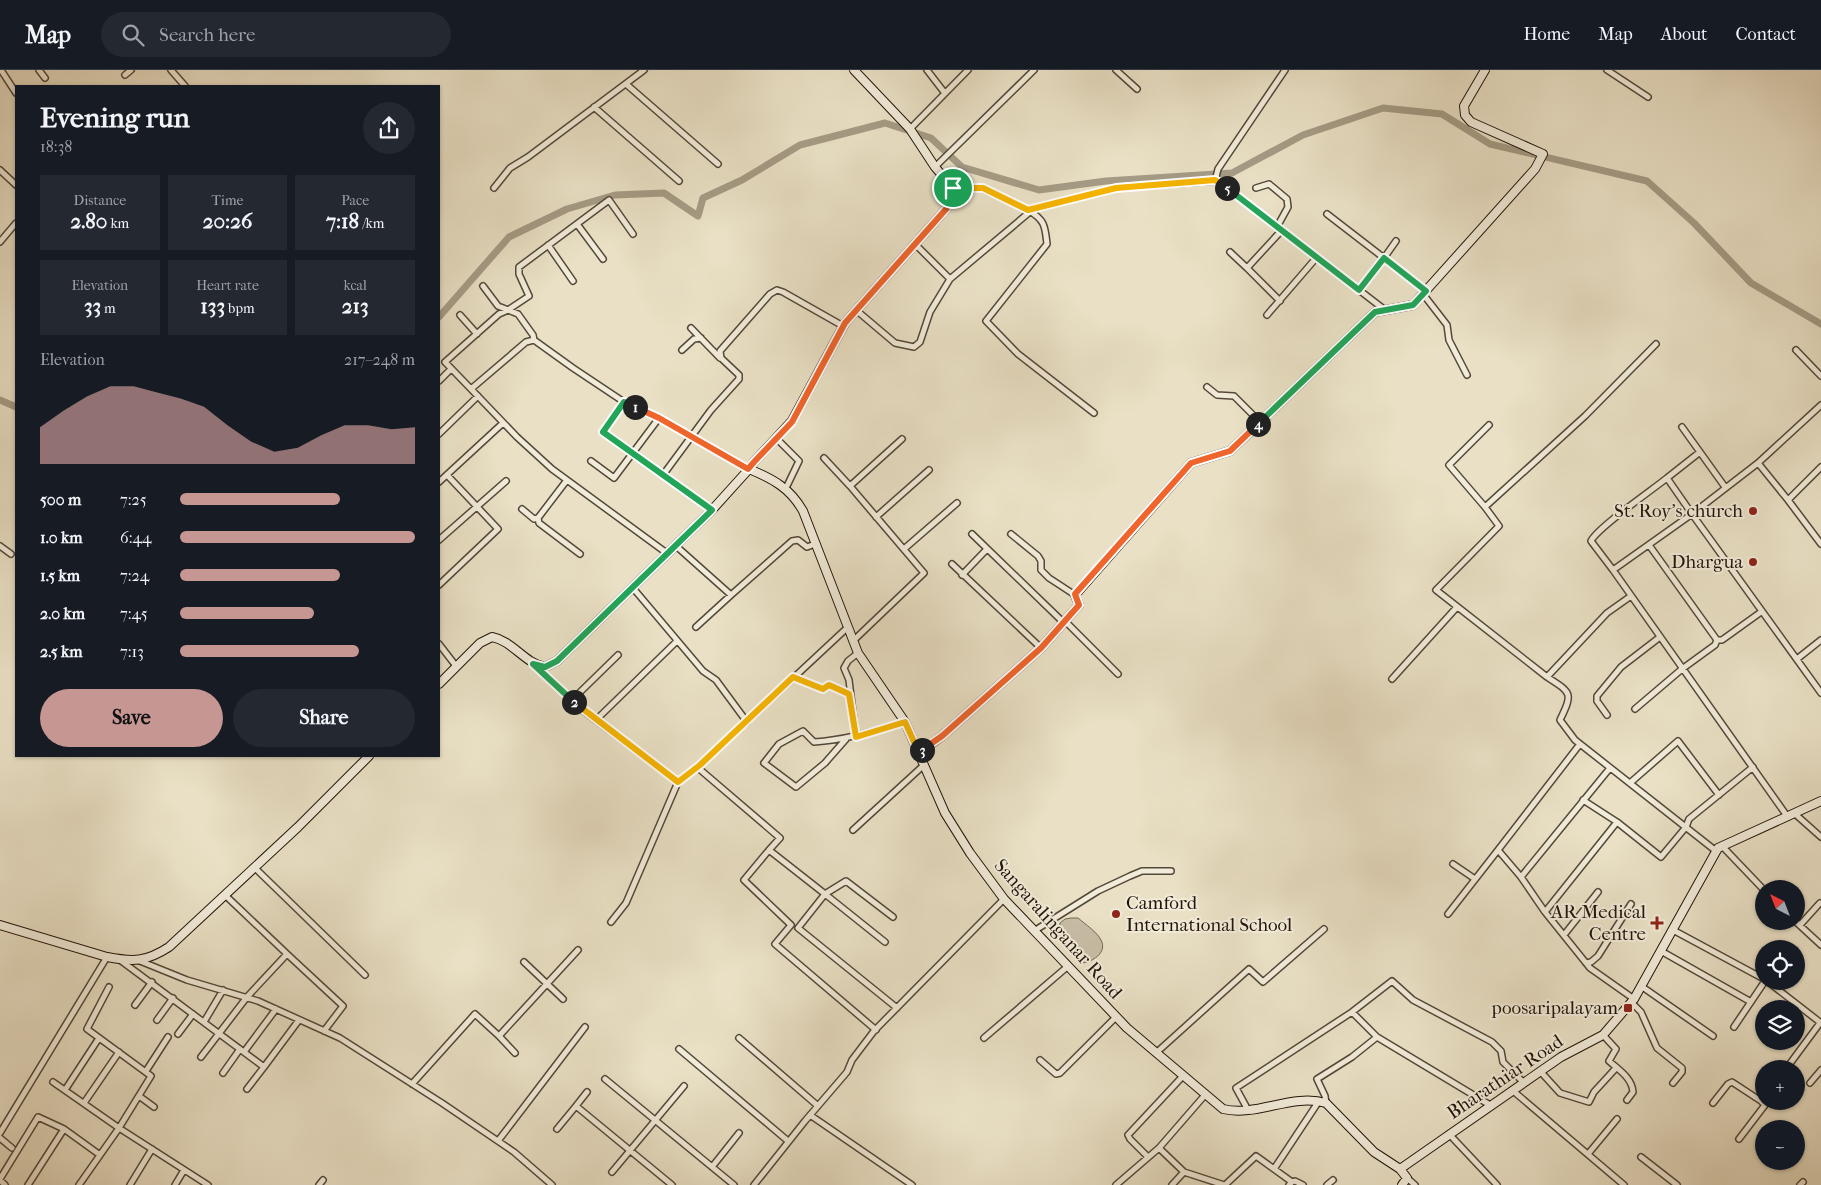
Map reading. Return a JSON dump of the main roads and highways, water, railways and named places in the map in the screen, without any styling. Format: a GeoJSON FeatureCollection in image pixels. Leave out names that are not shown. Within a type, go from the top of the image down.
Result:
{"type":"FeatureCollection","features":[{"type":"Feature","properties":{"kind":"main road"},"geometry":{"type":"LineString","coordinates":[[440,683],[480,643],[492,637],[505,642],[533,664],[545,667],[557,661],[712,510],[792,422],[843,326],[947,208],[953,197],[953,188],[910,129],[854,70]]}},
{"type":"Feature","properties":{"kind":"main road"},"geometry":{"type":"LineString","coordinates":[[919,753],[942,736],[1041,648],[1079,605],[1075,594],[1191,463],[1230,451],[1375,312],[1413,305],[1535,170],[1542,154],[1471,122],[1465,115],[1464,106],[1485,70]]}},
{"type":"Feature","properties":{"kind":"main road","name":"Sangaralinganar Road"},"geometry":{"type":"LineString","coordinates":[[748,469],[786,488],[796,499],[858,653],[905,722],[950,821],[970,853],[1004,899],[1067,967],[1116,1017],[1223,1109],[1232,1111],[1248,1110],[1299,1101],[1322,1102],[1374,1152],[1400,1168]]}},
{"type":"Feature","properties":{"kind":"main road"},"geometry":{"type":"LineString","coordinates":[[0,926],[120,960],[140,961],[155,955],[169,947],[225,895],[298,827],[368,757]]}},
{"type":"Feature","properties":{"kind":"main road","name":"Bharathiar Road"},"geometry":{"type":"LineString","coordinates":[[1400,1168],[1523,1082],[1561,1057],[1602,1035],[1632,1000],[1719,849],[1821,801]]}},
{"type":"Feature","properties":{"kind":"main road"},"geometry":{"type":"LineString","coordinates":[[1400,1168],[1405,1182]]}},
{"type":"Feature","properties":{"kind":"waterway"},"geometry":{"type":"LineString","coordinates":[[440,316],[509,237],[567,209],[615,195],[664,193],[698,216],[703,198],[742,180],[800,145],[885,123],[931,138],[962,167],[1039,190],[1106,181],[1232,173],[1303,135],[1383,108],[1442,114],[1490,144],[1647,181],[1694,223],[1751,283],[1821,324]]}},
{"type":"Feature","properties":{"kind":"waterway"},"geometry":{"type":"LineString","coordinates":[[0,400],[15,407]]}},
{"type":"Feature","properties":{"kind":"place","name":"St. Roy's church"},"geometry":{"type":"Point","coordinates":[1753,511]}},
{"type":"Feature","properties":{"kind":"place","name":"Dhargua"},"geometry":{"type":"Point","coordinates":[1753,562]}},
{"type":"Feature","properties":{"kind":"place","name":"Camford International School"},"geometry":{"type":"Point","coordinates":[1116,914]}},
{"type":"Feature","properties":{"kind":"place","name":"AR Medical Centre"},"geometry":{"type":"Point","coordinates":[1657,923]}},
{"type":"Feature","properties":{"kind":"place","name":"poosaripalayam"},"geometry":{"type":"Point","coordinates":[1628,1008]}}]}
